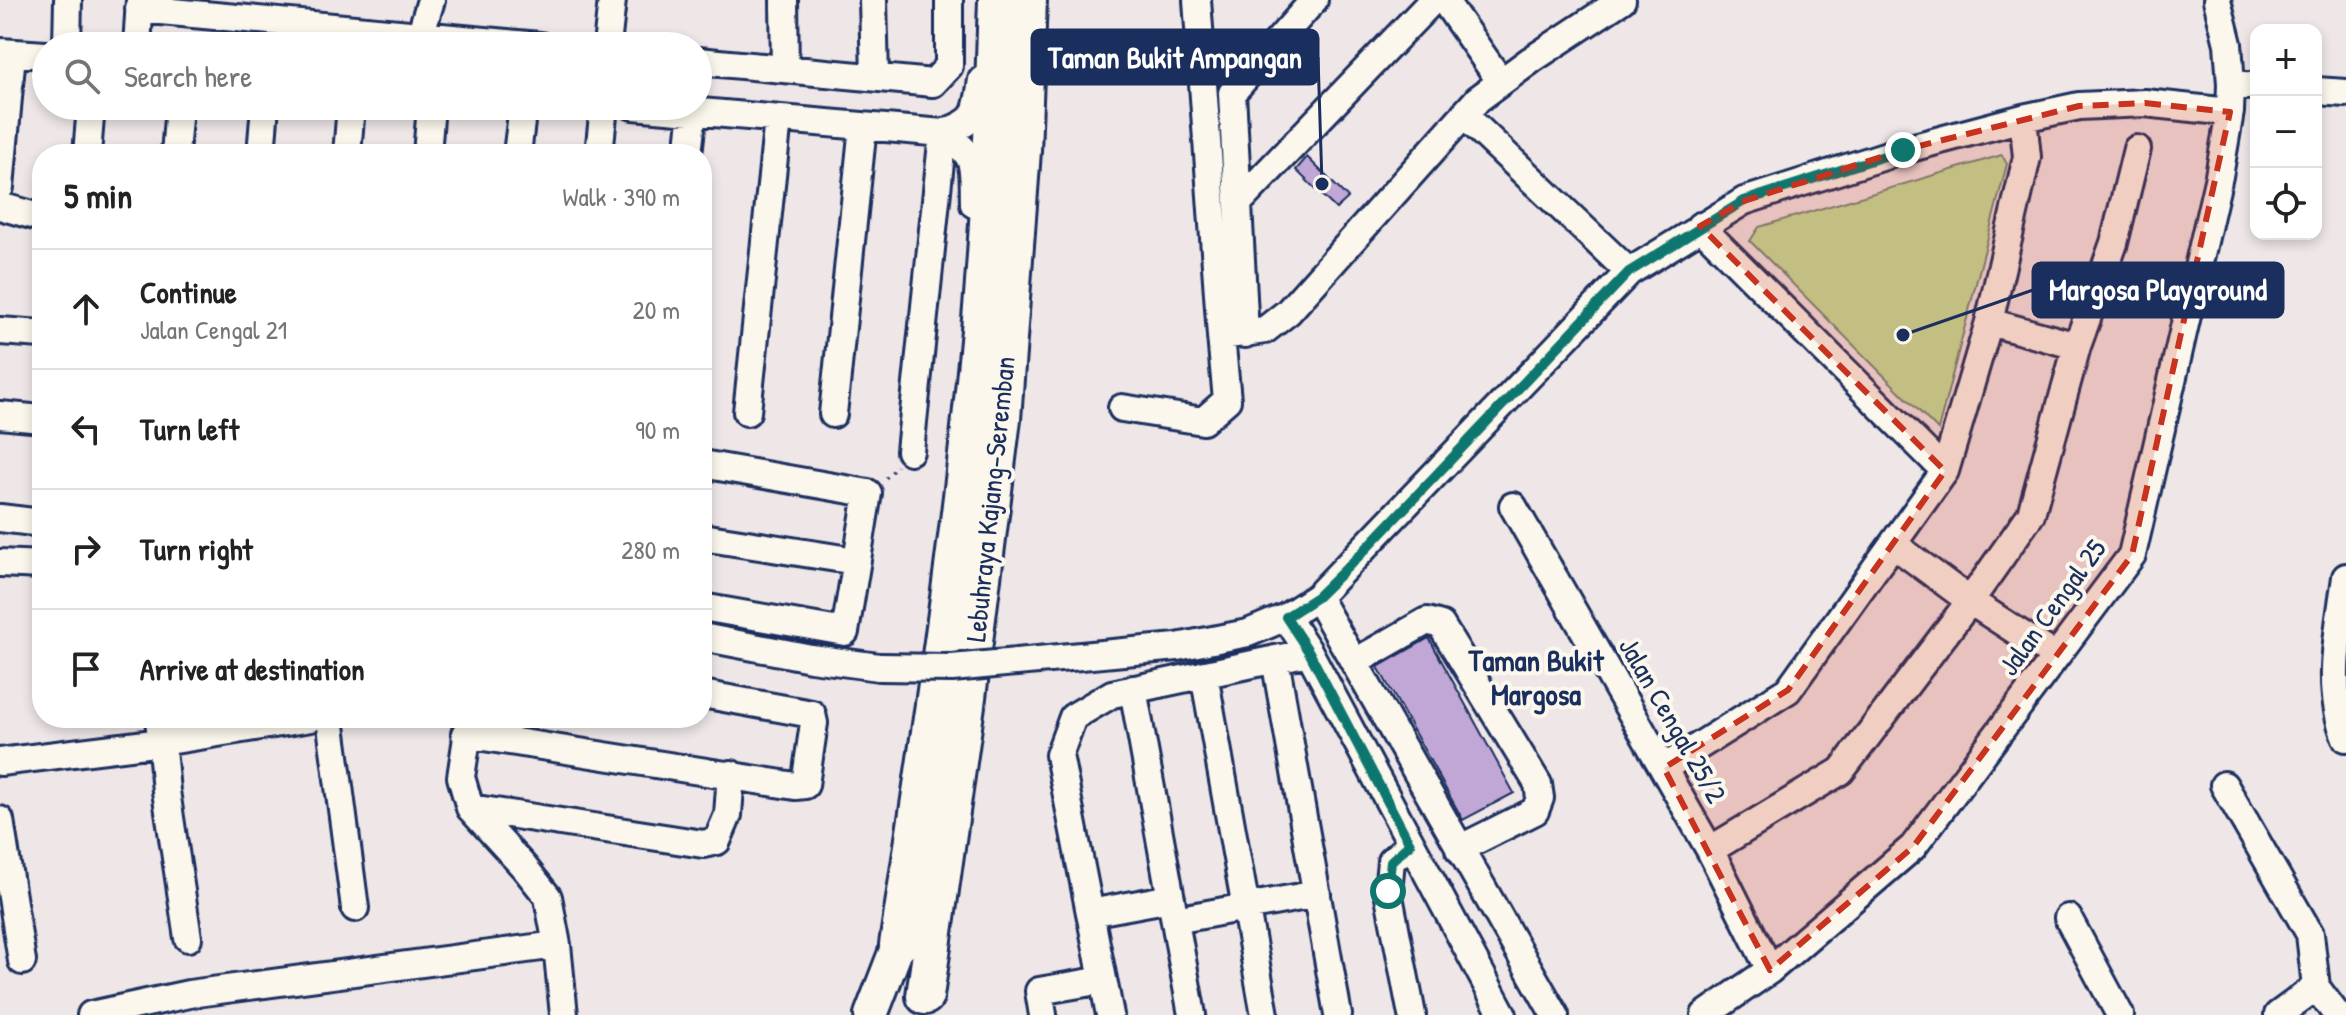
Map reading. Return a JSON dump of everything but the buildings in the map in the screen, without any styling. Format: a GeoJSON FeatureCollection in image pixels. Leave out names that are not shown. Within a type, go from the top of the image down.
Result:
{"type":"FeatureCollection","features":[{"type":"Feature","properties":{"kind":"highway","name":"Lebuhraya Kajang-Seremban"},"geometry":{"type":"LineString","coordinates":[[898,945],[935,702],[978,350],[994,105],[996,0]]}},
{"type":"Feature","properties":{"kind":"highway","name":"Lebuhraya Kajang-Seremban"},"geometry":{"type":"LineString","coordinates":[[924,1009],[1002,419],[1022,151],[1028,0]]}},
{"type":"Feature","properties":{"kind":"main road"},"geometry":{"type":"LineString","coordinates":[[871,1015],[898,945]]}},
{"type":"Feature","properties":{"kind":"main road"},"geometry":{"type":"LineString","coordinates":[[887,1015],[898,945]]}},
{"type":"Feature","properties":{"kind":"street"},"geometry":{"type":"LineString","coordinates":[[67,32],[68,0]]}},
{"type":"Feature","properties":{"kind":"street"},"geometry":{"type":"LineString","coordinates":[[421,32],[431,0]]}},
{"type":"Feature","properties":{"kind":"street"},"geometry":{"type":"LineString","coordinates":[[609,32],[612,0]]}},
{"type":"Feature","properties":{"kind":"street"},"geometry":{"type":"LineString","coordinates":[[784,0],[785,69]]}},
{"type":"Feature","properties":{"kind":"street"},"geometry":{"type":"LineString","coordinates":[[873,0],[875,77]]}},
{"type":"Feature","properties":{"kind":"street"},"geometry":{"type":"LineString","coordinates":[[712,62],[933,83],[949,66],[949,0]]}},
{"type":"Feature","properties":{"kind":"street"},"geometry":{"type":"LineString","coordinates":[[712,113],[943,133],[967,124],[977,110],[996,0]]}},
{"type":"Feature","properties":{"kind":"street"},"geometry":{"type":"LineString","coordinates":[[1197,0],[1233,335]]}},
{"type":"Feature","properties":{"kind":"street"},"geometry":{"type":"LineString","coordinates":[[1122,408],[1203,421],[1227,400],[1238,203],[1232,93],[1314,0]]}},
{"type":"Feature","properties":{"kind":"street"},"geometry":{"type":"LineString","coordinates":[[1238,203],[1433,0]]}},
{"type":"Feature","properties":{"kind":"street"},"geometry":{"type":"LineString","coordinates":[[1444,0],[1501,82]]}},
{"type":"Feature","properties":{"kind":"street"},"geometry":{"type":"LineString","coordinates":[[1233,335],[1265,330],[1288,312],[1478,99],[1622,0]]}},
{"type":"Feature","properties":{"kind":"street","name":"Jalan Cengal 25"},"geometry":{"type":"LineString","coordinates":[[1705,1015],[1770,970],[1913,847],[2132,555],[2219,176],[2230,112],[2244,85],[2228,44],[2217,0]]}},
{"type":"Feature","properties":{"kind":"street"},"geometry":{"type":"LineString","coordinates":[[138,32],[140,5],[354,32]]}},
{"type":"Feature","properties":{"kind":"street"},"geometry":{"type":"LineString","coordinates":[[0,187],[6,52],[32,54]]}},
{"type":"Feature","properties":{"kind":"street"},"geometry":{"type":"LineString","coordinates":[[2322,91],[2346,93]]}},
{"type":"Feature","properties":{"kind":"street"},"geometry":{"type":"LineString","coordinates":[[712,639],[879,667],[952,668],[1177,647],[1248,633],[1286,617],[1317,597],[1629,272],[1744,201],[1903,150],[2079,106],[2145,103],[2230,112]]}},
{"type":"Feature","properties":{"kind":"street"},"geometry":{"type":"LineString","coordinates":[[1464,115],[1629,272]]}},
{"type":"Feature","properties":{"kind":"street"},"geometry":{"type":"LineString","coordinates":[[1664,768],[1788,690],[1945,471],[1989,322],[2027,157],[2023,118]]}},
{"type":"Feature","properties":{"kind":"street"},"geometry":{"type":"LineString","coordinates":[[747,412],[778,119]]}},
{"type":"Feature","properties":{"kind":"street"},"geometry":{"type":"LineString","coordinates":[[88,144],[90,120]]}},
{"type":"Feature","properties":{"kind":"street"},"geometry":{"type":"LineString","coordinates":[[176,144],[178,120]]}},
{"type":"Feature","properties":{"kind":"street"},"geometry":{"type":"LineString","coordinates":[[262,144],[264,120]]}},
{"type":"Feature","properties":{"kind":"street"},"geometry":{"type":"LineString","coordinates":[[348,144],[350,120]]}},
{"type":"Feature","properties":{"kind":"street"},"geometry":{"type":"LineString","coordinates":[[428,144],[430,120]]}},
{"type":"Feature","properties":{"kind":"street"},"geometry":{"type":"LineString","coordinates":[[518,144],[521,120]]}},
{"type":"Feature","properties":{"kind":"street"},"geometry":{"type":"LineString","coordinates":[[600,144],[603,120]]}},
{"type":"Feature","properties":{"kind":"street"},"geometry":{"type":"LineString","coordinates":[[689,144],[692,120]]}},
{"type":"Feature","properties":{"kind":"street"},"geometry":{"type":"LineString","coordinates":[[833,414],[863,126]]}},
{"type":"Feature","properties":{"kind":"street"},"geometry":{"type":"LineString","coordinates":[[943,133],[965,149],[973,162],[978,350]]}},
{"type":"Feature","properties":{"kind":"street"},"geometry":{"type":"LineString","coordinates":[[910,451],[943,133]]}},
{"type":"Feature","properties":{"kind":"street"},"geometry":{"type":"LineString","coordinates":[[1710,850],[1841,771],[1970,601],[2031,514],[2077,346],[2114,243],[2137,149]]}},
{"type":"Feature","properties":{"kind":"street"},"geometry":{"type":"LineString","coordinates":[[0,206],[32,215]]}},
{"type":"Feature","properties":{"kind":"street"},"geometry":{"type":"LineString","coordinates":[[1700,226],[1945,471]]}},
{"type":"Feature","properties":{"kind":"street"},"geometry":{"type":"LineString","coordinates":[[1989,322],[2077,346]]}},
{"type":"Feature","properties":{"kind":"street"},"geometry":{"type":"LineString","coordinates":[[0,331],[32,333]]}},
{"type":"Feature","properties":{"kind":"street"},"geometry":{"type":"LineString","coordinates":[[0,415],[32,418]]}},
{"type":"Feature","properties":{"kind":"street"},"geometry":{"type":"LineString","coordinates":[[712,466],[868,493],[845,632],[712,609]]}},
{"type":"Feature","properties":{"kind":"street","name":"Jalan Cengal 25/2"},"geometry":{"type":"LineString","coordinates":[[1513,506],[1710,850],[1770,970]]}},
{"type":"Feature","properties":{"kind":"street"},"geometry":{"type":"LineString","coordinates":[[0,518],[32,522]]}},
{"type":"Feature","properties":{"kind":"street"},"geometry":{"type":"LineString","coordinates":[[712,539],[856,561]]}},
{"type":"Feature","properties":{"kind":"street"},"geometry":{"type":"LineString","coordinates":[[1893,544],[1970,601],[2055,656]]}},
{"type":"Feature","properties":{"kind":"street"},"geometry":{"type":"LineString","coordinates":[[0,563],[32,565]]}},
{"type":"Feature","properties":{"kind":"street"},"geometry":{"type":"LineString","coordinates":[[2346,577],[2334,667],[2340,723],[2346,738]]}},
{"type":"Feature","properties":{"kind":"street"},"geometry":{"type":"LineString","coordinates":[[1317,597],[1555,1015]]}},
{"type":"Feature","properties":{"kind":"street"},"geometry":{"type":"LineString","coordinates":[[1286,617],[1309,652],[1503,1015]]}},
{"type":"Feature","properties":{"kind":"street"},"geometry":{"type":"LineString","coordinates":[[1355,662],[1427,621],[1441,625],[1538,784],[1540,798],[1535,811],[1459,849]]}},
{"type":"Feature","properties":{"kind":"street"},"geometry":{"type":"LineString","coordinates":[[1110,1015],[1059,755],[1073,717],[1112,694],[1309,652]]}},
{"type":"Feature","properties":{"kind":"street"},"geometry":{"type":"LineString","coordinates":[[1275,659],[1338,1015]]}},
{"type":"Feature","properties":{"kind":"street"},"geometry":{"type":"LineString","coordinates":[[1204,674],[1265,1015]]}},
{"type":"Feature","properties":{"kind":"street"},"geometry":{"type":"LineString","coordinates":[[1133,689],[1192,1015]]}},
{"type":"Feature","properties":{"kind":"street"},"geometry":{"type":"LineString","coordinates":[[478,728],[795,786],[805,785],[814,723],[812,714],[712,696]]}},
{"type":"Feature","properties":{"kind":"street"},"geometry":{"type":"LineString","coordinates":[[0,762],[160,730],[185,728]]}},
{"type":"Feature","properties":{"kind":"street"},"geometry":{"type":"LineString","coordinates":[[331,728],[355,908]]}},
{"type":"Feature","properties":{"kind":"street"},"geometry":{"type":"LineString","coordinates":[[467,728],[461,777],[470,808],[548,897],[557,945],[564,1015]]}},
{"type":"Feature","properties":{"kind":"street"},"geometry":{"type":"LineString","coordinates":[[160,730],[188,938]]}},
{"type":"Feature","properties":{"kind":"street"},"geometry":{"type":"LineString","coordinates":[[470,808],[703,844],[717,841],[728,815],[731,774]]}},
{"type":"Feature","properties":{"kind":"street"},"geometry":{"type":"LineString","coordinates":[[2224,785],[2310,934],[2316,987],[2337,1015]]}},
{"type":"Feature","properties":{"kind":"street"},"geometry":{"type":"LineString","coordinates":[[0,822],[22,961]]}},
{"type":"Feature","properties":{"kind":"street"},"geometry":{"type":"LineString","coordinates":[[1410,844],[1391,861],[1388,891],[1412,1015]]}},
{"type":"Feature","properties":{"kind":"street"},"geometry":{"type":"LineString","coordinates":[[1090,913],[1246,907],[1317,894]]}},
{"type":"Feature","properties":{"kind":"street"},"geometry":{"type":"LineString","coordinates":[[2068,918],[2120,1015]]}},
{"type":"Feature","properties":{"kind":"street"},"geometry":{"type":"LineString","coordinates":[[91,1015],[189,994],[557,945]]}},
{"type":"Feature","properties":{"kind":"street"},"geometry":{"type":"LineString","coordinates":[[1043,1015],[1039,991],[1103,980]]}},
{"type":"Feature","properties":{"kind":"street"},"geometry":{"type":"LineString","coordinates":[[2278,1015],[2316,987]]}},
{"type":"Feature","properties":{"kind":"path"},"geometry":{"type":"LineString","coordinates":[[868,493],[891,474],[910,451]]}},
{"type":"Feature","properties":{"kind":"highlighted area"},"geometry":{"type":"Polygon","coordinates":[[[2145,103],[2230,112],[2132,555],[1913,847],[1770,970],[1664,768],[1788,690],[1945,471],[1700,226],[1744,201],[1903,150],[2079,106],[2145,103]]]}},
{"type":"Feature","properties":{"kind":"green space"},"geometry":{"type":"Polygon","coordinates":[[[2002,155],[2007,164],[1938,430],[1750,241],[1759,227],[2002,155]]]}},
{"type":"Feature","properties":{"kind":"place","name":"Taman Bukit Ampangan"},"geometry":{"type":"Point","coordinates":[1322,184]}},
{"type":"Feature","properties":{"kind":"place","name":"Margosa Playground"},"geometry":{"type":"Point","coordinates":[1903,335]}},
{"type":"Feature","properties":{"kind":"district","name":"Taman Bukit Margosa"},"geometry":{"type":"Point","coordinates":[1536,677]}},
{"type":"Feature","properties":{"kind":"route"},"geometry":{"type":"LineString","coordinates":[[1388,891],[1391,861],[1410,844],[1309,652],[1286,617],[1317,597],[1360,555],[1629,272],[1744,201],[1903,150]]}}]}
